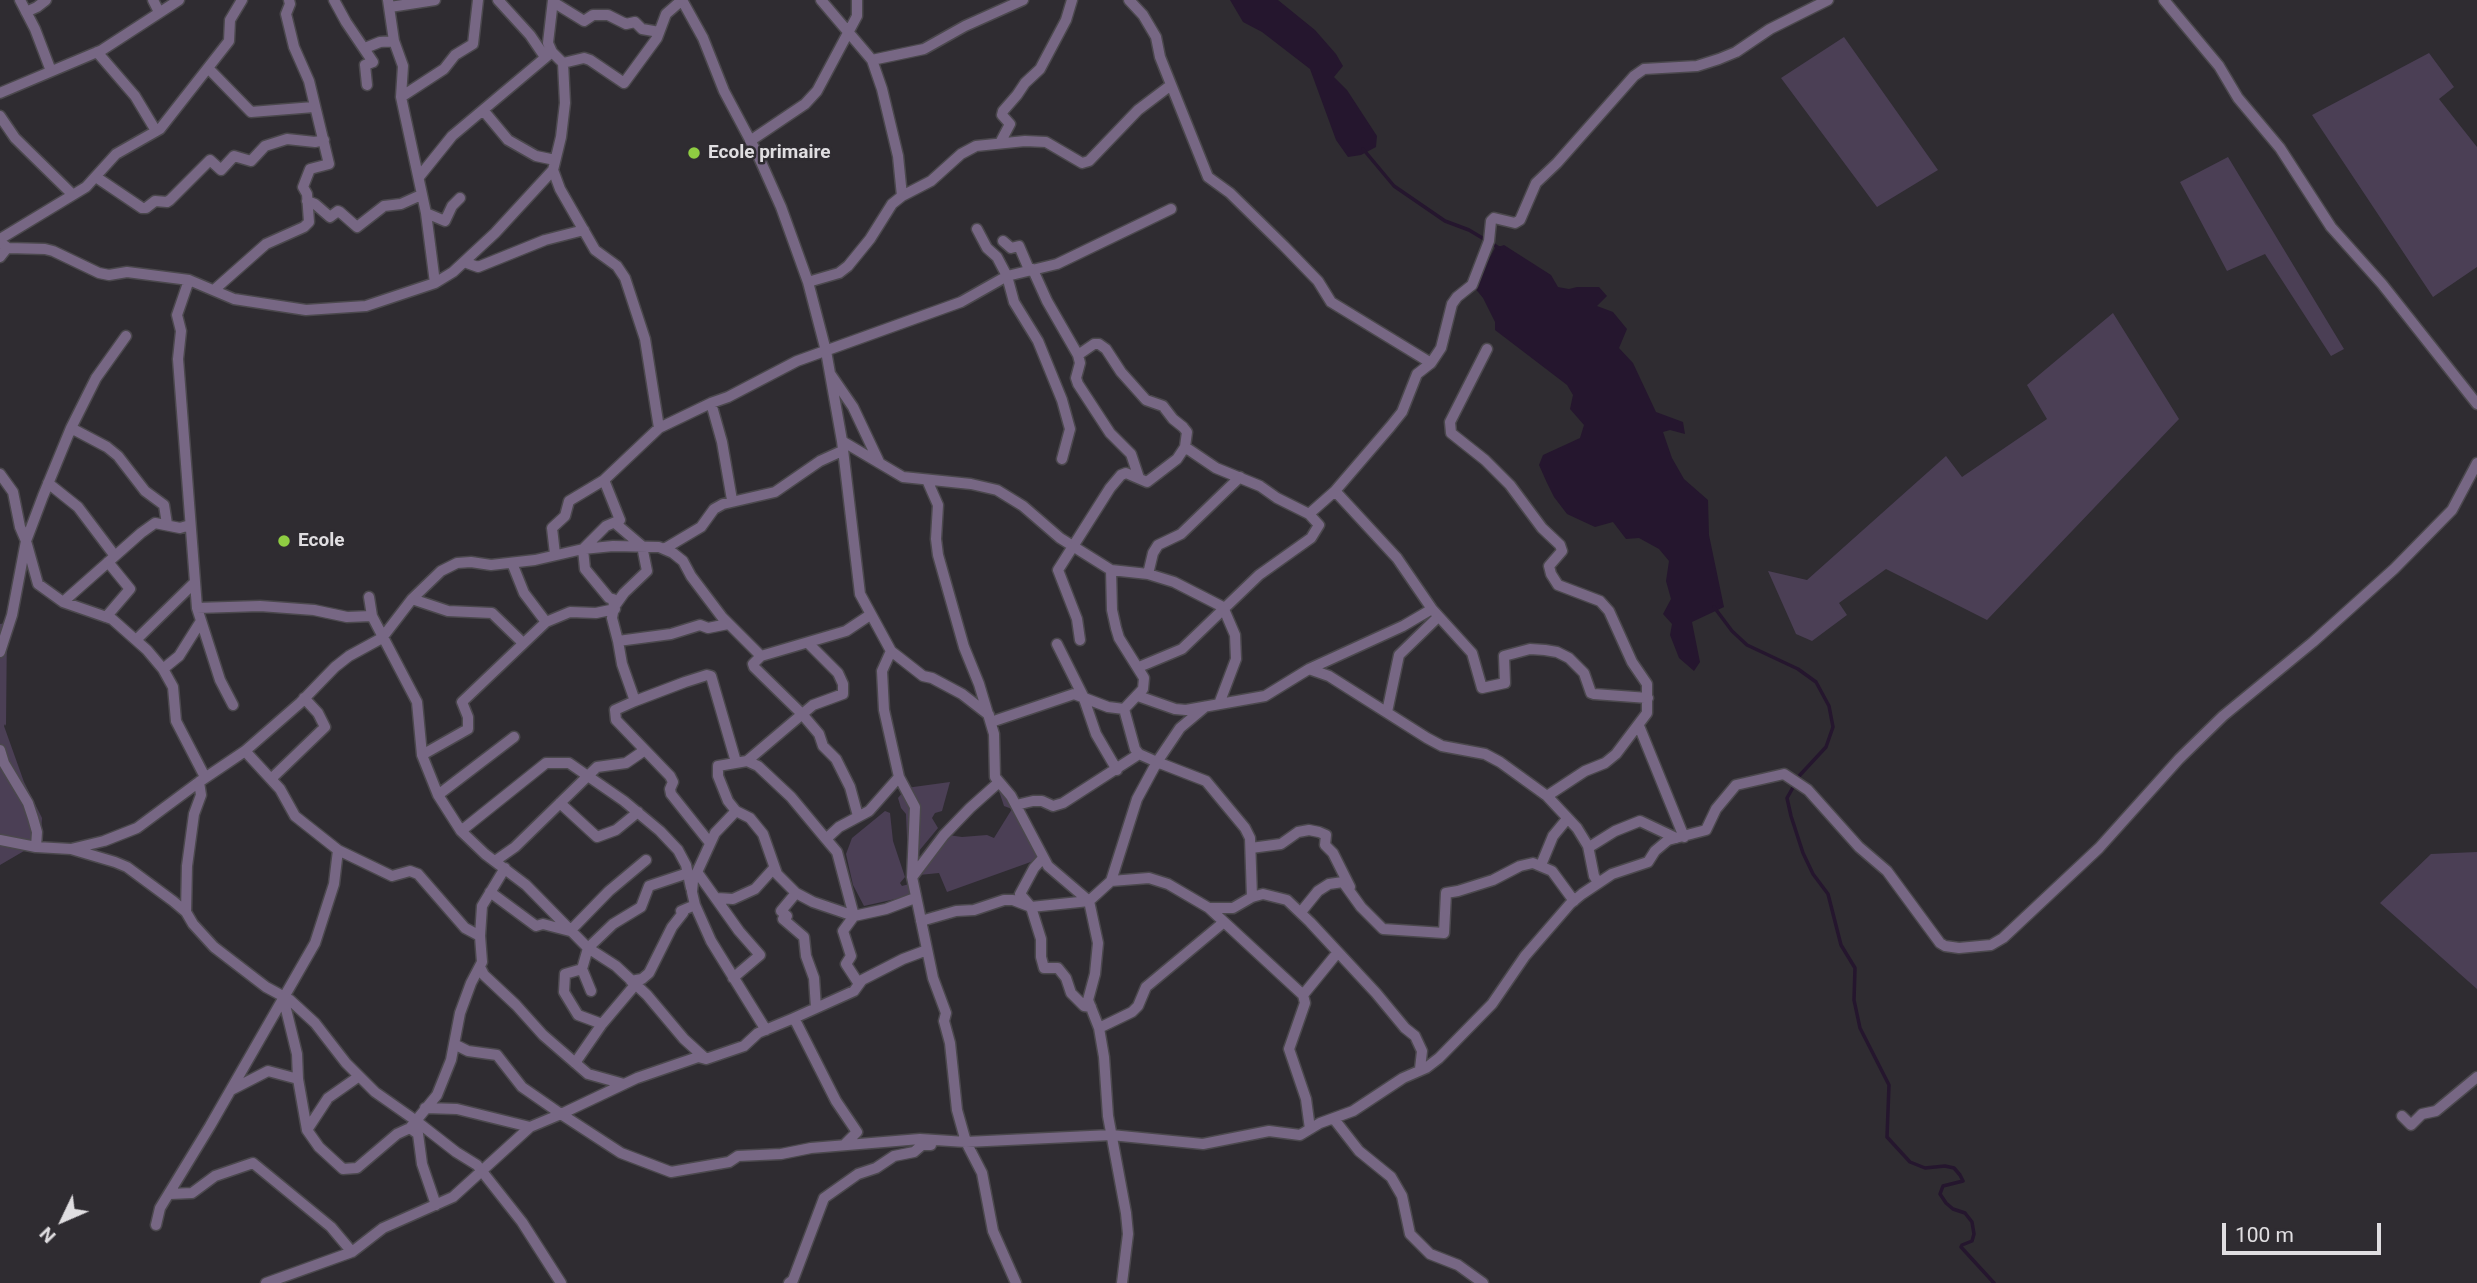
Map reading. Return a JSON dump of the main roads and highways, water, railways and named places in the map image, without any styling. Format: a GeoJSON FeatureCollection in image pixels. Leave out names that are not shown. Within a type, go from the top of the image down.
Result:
{"type":"FeatureCollection","features":[{"type":"Feature","properties":{"kind":"waterway"},"geometry":{"type":"LineString","coordinates":[[1363,149],[1394,186],[1445,221],[1469,230],[1499,248]]}},
{"type":"Feature","properties":{"kind":"waterway"},"geometry":{"type":"LineString","coordinates":[[1714,607],[1732,631],[1747,645],[1798,669],[1816,682],[1829,706],[1833,727],[1826,747],[1800,775],[1787,798],[1791,816],[1803,853],[1813,874],[1828,894],[1841,945],[1855,968],[1854,1000],[1860,1028],[1889,1085],[1887,1137],[1910,1162],[1925,1168],[1954,1168],[1960,1175],[1963,1181],[1943,1186],[1940,1194],[1946,1203],[1965,1213],[1972,1222],[1972,1241],[1961,1247],[1994,1283]]}},
{"type":"Feature","properties":{"kind":"place","name":"Ecole primaire"},"geometry":{"type":"Point","coordinates":[694,153]}},
{"type":"Feature","properties":{"kind":"place","name":"Ecole"},"geometry":{"type":"Point","coordinates":[284,541]}}]}
